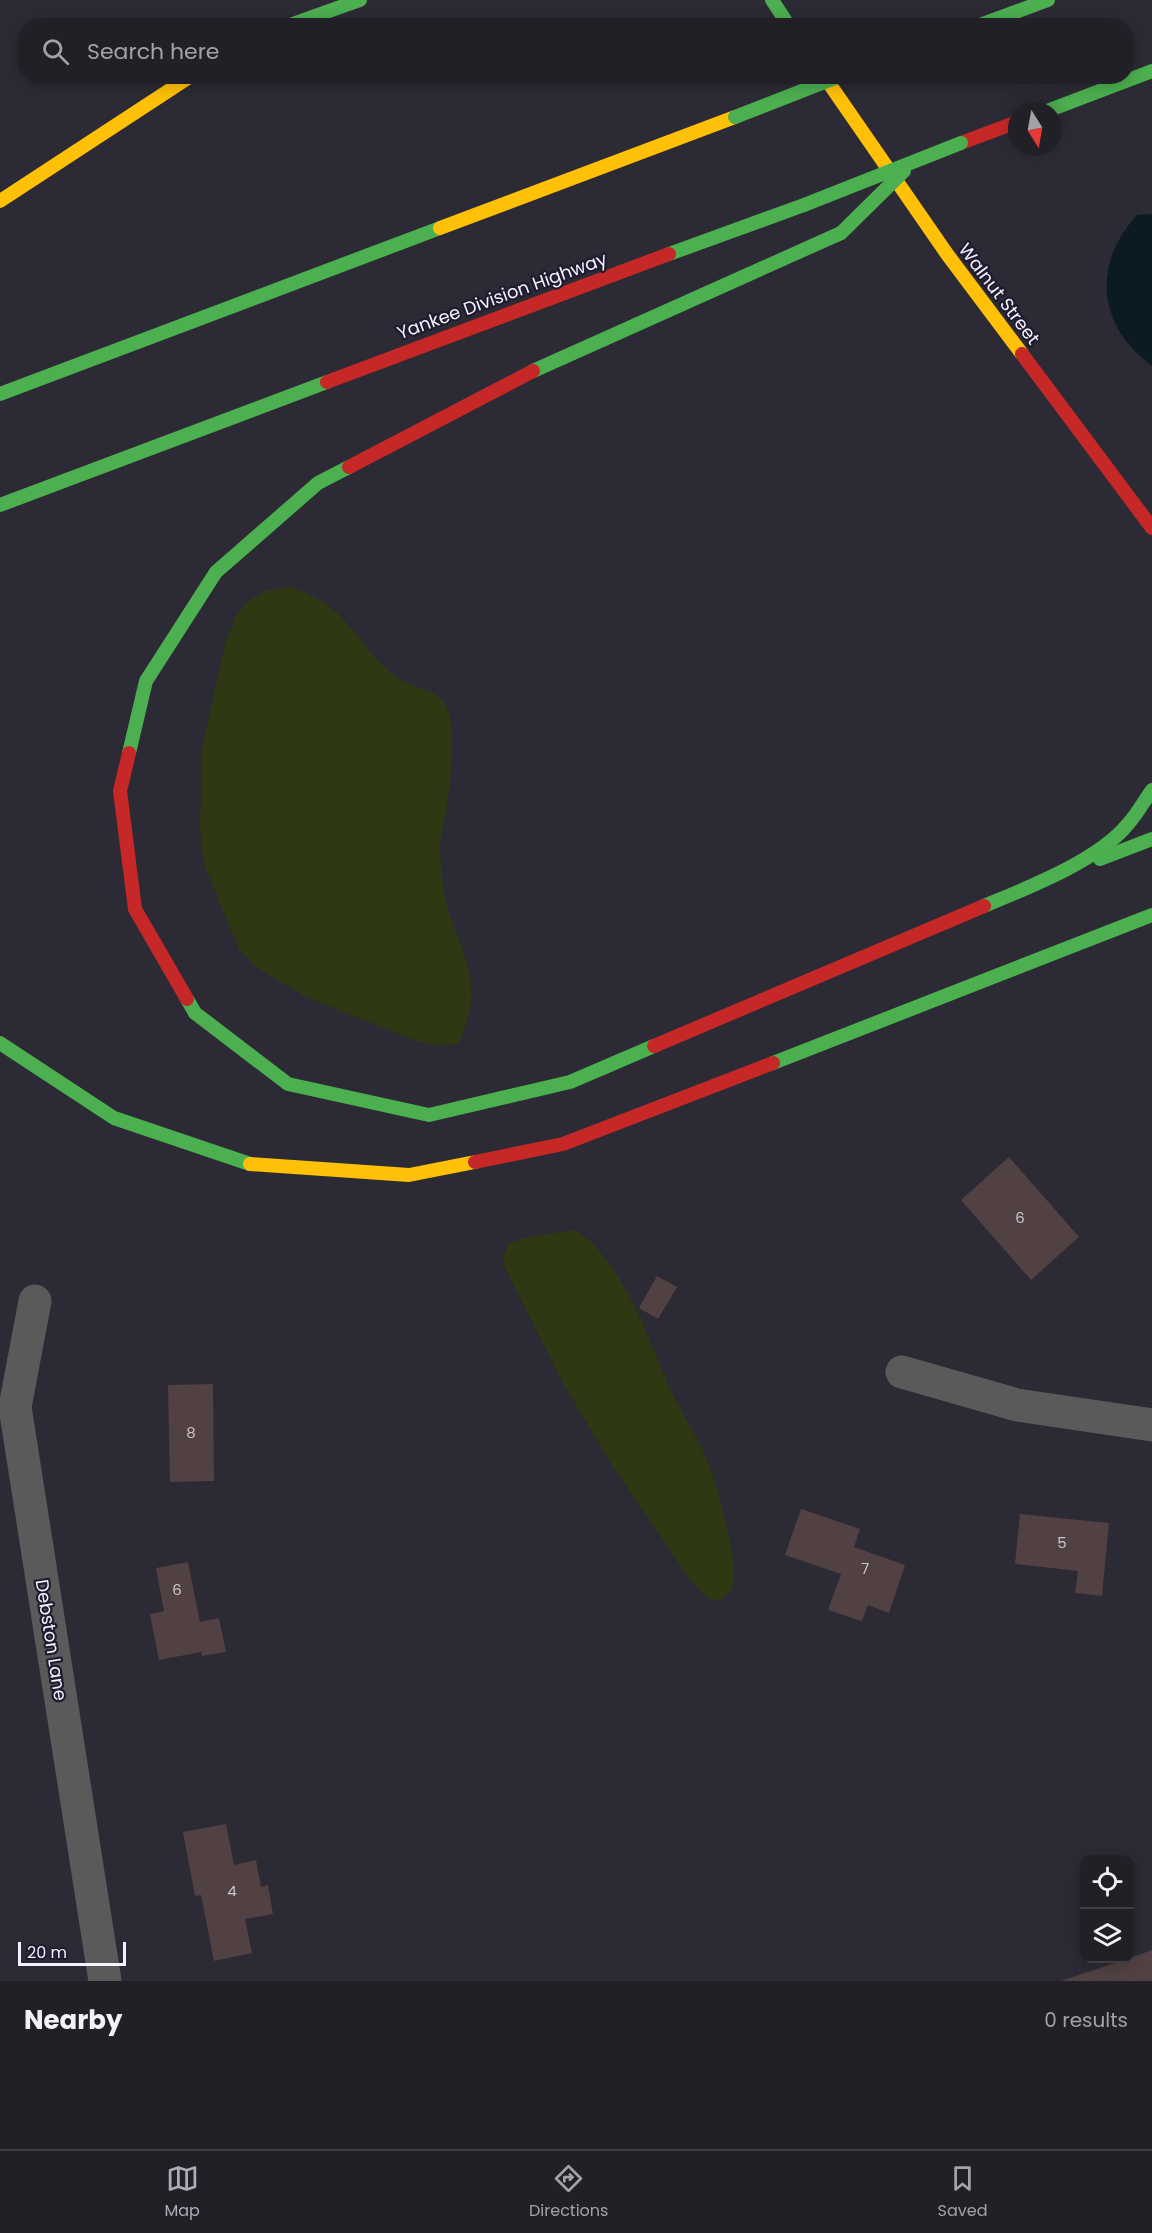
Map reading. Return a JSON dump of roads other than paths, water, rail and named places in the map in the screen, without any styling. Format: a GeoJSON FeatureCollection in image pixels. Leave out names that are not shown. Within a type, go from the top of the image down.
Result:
{"type":"FeatureCollection","features":[{"type":"Feature","properties":{"kind":"main road"},"geometry":{"type":"LineString","coordinates":[[309,18],[360,0]]}},
{"type":"Feature","properties":{"kind":"main road"},"geometry":{"type":"LineString","coordinates":[[772,0],[784,18]]}},
{"type":"Feature","properties":{"kind":"main road"},"geometry":{"type":"LineString","coordinates":[[999,18],[1048,0]]}},
{"type":"Feature","properties":{"kind":"main road"},"geometry":{"type":"LineString","coordinates":[[280,18],[297,6]]}},
{"type":"Feature","properties":{"kind":"main road"},"geometry":{"type":"LineString","coordinates":[[1134,79],[1152,72]]}},
{"type":"Feature","properties":{"kind":"main road"},"geometry":{"type":"LineString","coordinates":[[0,201],[179,84]]}},
{"type":"Feature","properties":{"kind":"main road"},"geometry":{"type":"LineString","coordinates":[[0,393],[820,84]]}},
{"type":"Feature","properties":{"kind":"main road","name":"Walnut Street"},"geometry":{"type":"LineString","coordinates":[[830,84],[947,254],[1152,528]]}},
{"type":"Feature","properties":{"kind":"main road"},"geometry":{"type":"LineString","coordinates":[[1062,105],[1120,84]]}},
{"type":"Feature","properties":{"kind":"main road","name":"Yankee Division Highway"},"geometry":{"type":"LineString","coordinates":[[0,505],[497,317],[804,205],[1008,125]]}},
{"type":"Feature","properties":{"kind":"main road"},"geometry":{"type":"LineString","coordinates":[[914,161],[841,233],[516,378],[318,483],[216,572],[146,681],[143,692],[120,791],[135,909],[195,1013],[288,1084],[429,1115],[570,1082],[1045,880],[1152,839]]}},
{"type":"Feature","properties":{"kind":"main road"},"geometry":{"type":"LineString","coordinates":[[1045,880],[1096,851],[1127,826],[1152,790]]}},
{"type":"Feature","properties":{"kind":"main road"},"geometry":{"type":"LineString","coordinates":[[0,1043],[114,1118],[255,1166],[409,1175],[563,1144],[1152,915]]}},
{"type":"Feature","properties":{"kind":"street","name":"Debston Lane"},"geometry":{"type":"LineString","coordinates":[[35,1300],[15,1407],[105,1981]]}},
{"type":"Feature","properties":{"kind":"street"},"geometry":{"type":"LineString","coordinates":[[902,1372],[1017,1405],[1152,1425]]}}]}
